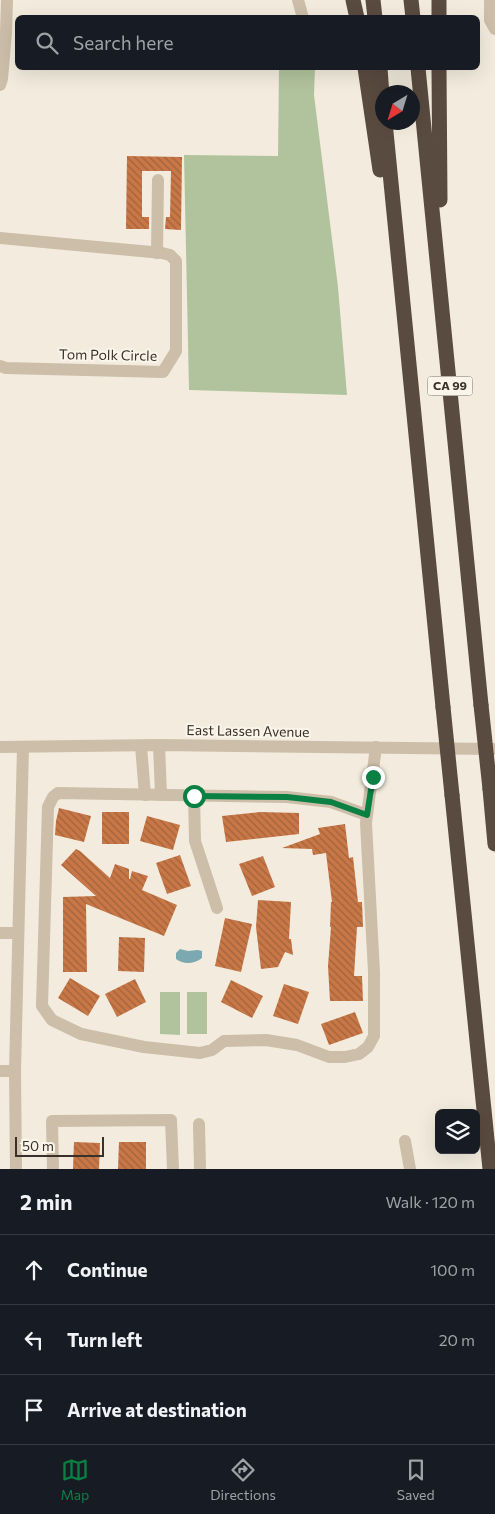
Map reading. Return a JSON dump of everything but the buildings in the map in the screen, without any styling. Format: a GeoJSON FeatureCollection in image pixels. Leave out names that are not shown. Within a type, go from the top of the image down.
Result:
{"type":"FeatureCollection","features":[{"type":"Feature","properties":{"kind":"highway"},"geometry":{"type":"LineString","coordinates":[[353,0],[356,15]]}},
{"type":"Feature","properties":{"kind":"highway"},"geometry":{"type":"LineString","coordinates":[[373,0],[375,15]]}},
{"type":"Feature","properties":{"kind":"highway"},"geometry":{"type":"LineString","coordinates":[[411,0],[413,15]]}},
{"type":"Feature","properties":{"kind":"highway"},"geometry":{"type":"LineString","coordinates":[[439,0],[439,15]]}},
{"type":"Feature","properties":{"kind":"highway"},"geometry":{"type":"LineString","coordinates":[[365,70],[382,186],[392,200]]}},
{"type":"Feature","properties":{"kind":"highway"},"geometry":{"type":"LineString","coordinates":[[380,70],[381,85]]}},
{"type":"Feature","properties":{"kind":"highway","name":"CA 99"},"geometry":{"type":"LineString","coordinates":[[418,70],[495,844]]}},
{"type":"Feature","properties":{"kind":"highway"},"geometry":{"type":"LineString","coordinates":[[438,264],[440,208],[439,70]]}},
{"type":"Feature","properties":{"kind":"highway","name":"CA 99"},"geometry":{"type":"LineString","coordinates":[[386,130],[490,1169]]}},
{"type":"Feature","properties":{"kind":"street"},"geometry":{"type":"LineString","coordinates":[[0,85],[12,32],[7,0]]}},
{"type":"Feature","properties":{"kind":"street"},"geometry":{"type":"LineString","coordinates":[[298,0],[302,15]]}},
{"type":"Feature","properties":{"kind":"street"},"geometry":{"type":"LineString","coordinates":[[490,0],[490,20],[495,30]]}},
{"type":"Feature","properties":{"kind":"street"},"geometry":{"type":"LineString","coordinates":[[157,253],[158,180]]}},
{"type":"Feature","properties":{"kind":"street","name":"Tom Polk Circle"},"geometry":{"type":"LineString","coordinates":[[0,238],[170,255],[176,261],[177,274],[176,352],[163,372],[6,368],[0,366]]}},
{"type":"Feature","properties":{"kind":"street"},"geometry":{"type":"LineString","coordinates":[[159,745],[161,795]]}},
{"type":"Feature","properties":{"kind":"street","name":"East Lassen Avenue"},"geometry":{"type":"LineString","coordinates":[[0,747],[159,745],[495,749]]}},
{"type":"Feature","properties":{"kind":"street"},"geometry":{"type":"LineString","coordinates":[[141,746],[145,796]]}},
{"type":"Feature","properties":{"kind":"street"},"geometry":{"type":"LineString","coordinates":[[16,1169],[15,1071],[22,747]]}},
{"type":"Feature","properties":{"kind":"street"},"geometry":{"type":"LineString","coordinates":[[367,815],[338,804],[287,797],[58,793],[52,798],[48,807],[42,1006],[52,1020],[80,1034],[144,1047],[200,1053],[212,1050],[224,1041],[266,1040],[298,1045],[329,1057],[345,1058],[359,1054],[368,1047],[374,1036],[374,972],[367,815],[376,747]]}},
{"type":"Feature","properties":{"kind":"street"},"geometry":{"type":"LineString","coordinates":[[194,796],[195,841],[217,908]]}},
{"type":"Feature","properties":{"kind":"street"},"geometry":{"type":"LineString","coordinates":[[0,934],[18,933]]}},
{"type":"Feature","properties":{"kind":"street"},"geometry":{"type":"LineString","coordinates":[[0,1072],[15,1071]]}},
{"type":"Feature","properties":{"kind":"street"},"geometry":{"type":"LineString","coordinates":[[54,1169],[52,1121],[171,1120],[173,1169]]}},
{"type":"Feature","properties":{"kind":"street"},"geometry":{"type":"LineString","coordinates":[[199,1124],[200,1169]]}},
{"type":"Feature","properties":{"kind":"street"},"geometry":{"type":"LineString","coordinates":[[405,1141],[410,1169]]}},
{"type":"Feature","properties":{"kind":"green space"},"geometry":{"type":"Polygon","coordinates":[[[279,70],[315,70],[314,95],[338,287],[347,395],[189,390],[184,155],[278,156],[279,70]]]}},
{"type":"Feature","properties":{"kind":"green space"},"geometry":{"type":"Polygon","coordinates":[[[160,992],[180,992],[180,1035],[160,1034],[160,992]]]}},
{"type":"Feature","properties":{"kind":"green space"},"geometry":{"type":"Polygon","coordinates":[[[187,992],[207,992],[207,1034],[187,1034],[187,992]]]}},
{"type":"Feature","properties":{"kind":"water"},"geometry":{"type":"Polygon","coordinates":[[[180,949],[202,951],[202,958],[196,962],[189,963],[179,961],[176,959],[176,953],[180,949]]]}},
{"type":"Feature","properties":{"kind":"route"},"geometry":{"type":"LineString","coordinates":[[194,796],[287,797],[331,802],[367,815],[373,777]]}}]}
